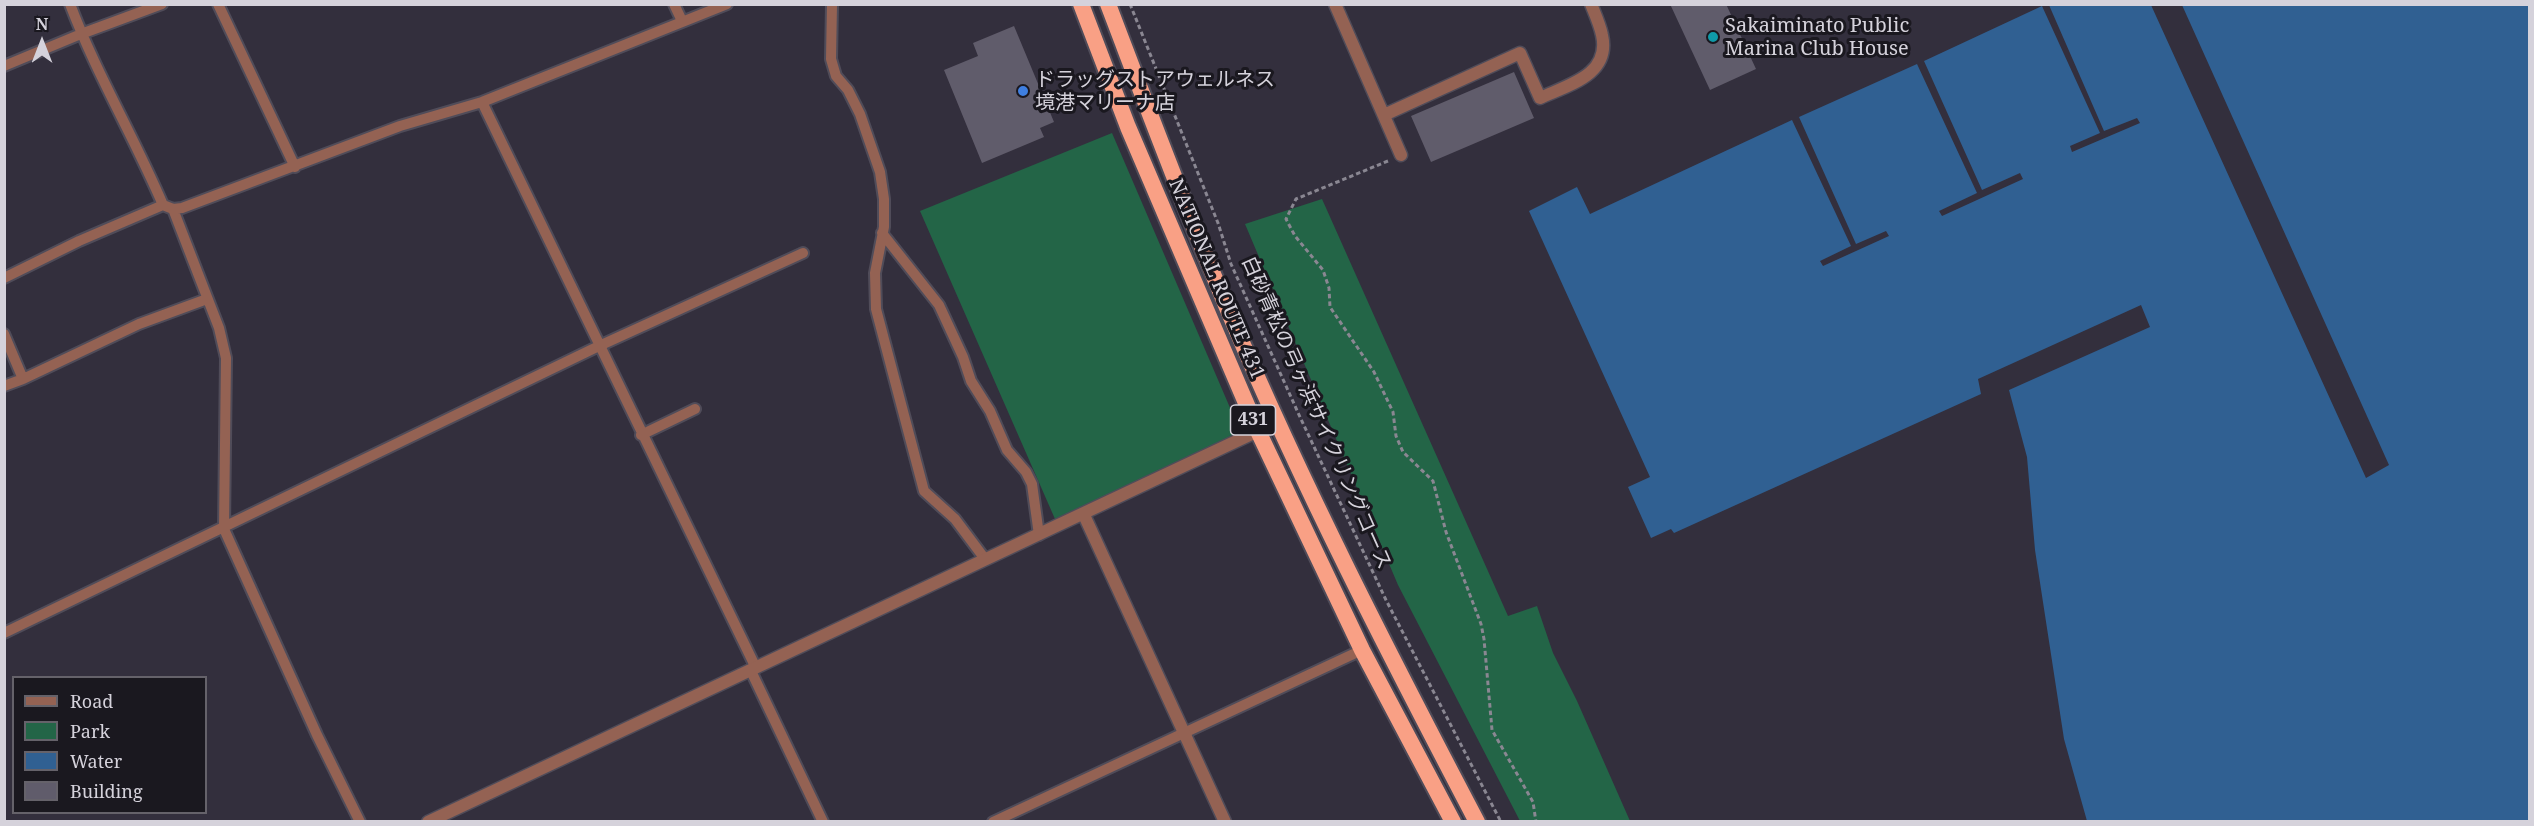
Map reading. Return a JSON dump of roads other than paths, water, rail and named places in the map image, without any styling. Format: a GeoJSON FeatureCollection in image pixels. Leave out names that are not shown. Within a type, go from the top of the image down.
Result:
{"type":"FeatureCollection","features":[{"type":"Feature","properties":{"kind":"highway","name":"NATIONAL ROUTE 431"},"geometry":{"type":"LineString","coordinates":[[1081,4],[1128,127],[1258,431],[1362,650],[1453,822]]}},
{"type":"Feature","properties":{"kind":"highway","name":"NATIONAL ROUTE 431"},"geometry":{"type":"LineString","coordinates":[[1108,4],[1194,228],[1277,422],[1382,640],[1477,822]]}},
{"type":"Feature","properties":{"kind":"street"},"geometry":{"type":"LineString","coordinates":[[1335,4],[1401,155]]}},
{"type":"Feature","properties":{"kind":"street"},"geometry":{"type":"LineString","coordinates":[[1384,115],[1520,53],[1540,98],[1593,74],[1602,56],[1603,37],[1591,4]]}},
{"type":"Feature","properties":{"kind":"street"},"geometry":{"type":"LineString","coordinates":[[428,822],[1084,515],[1277,422]]}},
{"type":"Feature","properties":{"kind":"street"},"geometry":{"type":"LineString","coordinates":[[1084,515],[1224,822]]}},
{"type":"Feature","properties":{"kind":"lane"},"geometry":{"type":"LineString","coordinates":[[70,4],[81,34],[168,207],[219,328],[226,358],[224,528],[317,735],[360,822]]}},
{"type":"Feature","properties":{"kind":"lane"},"geometry":{"type":"LineString","coordinates":[[4,66],[162,4]]}},
{"type":"Feature","properties":{"kind":"lane"},"geometry":{"type":"LineString","coordinates":[[218,4],[295,167]]}},
{"type":"Feature","properties":{"kind":"lane"},"geometry":{"type":"LineString","coordinates":[[674,4],[682,21]]}},
{"type":"Feature","properties":{"kind":"lane"},"geometry":{"type":"LineString","coordinates":[[4,278],[79,241],[168,207],[182,208],[400,126],[482,102],[727,4]]}},
{"type":"Feature","properties":{"kind":"lane"},"geometry":{"type":"LineString","coordinates":[[832,4],[831,59],[836,76],[848,90],[860,114],[880,172],[884,199],[882,233],[875,273],[876,309],[924,491],[955,519],[986,559]]}},
{"type":"Feature","properties":{"kind":"lane"},"geometry":{"type":"LineString","coordinates":[[482,102],[823,822]]}},
{"type":"Feature","properties":{"kind":"lane"},"geometry":{"type":"LineString","coordinates":[[882,233],[939,304],[972,381],[990,411],[1007,450],[1026,472],[1032,484],[1039,535]]}},
{"type":"Feature","properties":{"kind":"lane"},"geometry":{"type":"LineString","coordinates":[[4,633],[599,346],[803,253]]}},
{"type":"Feature","properties":{"kind":"lane"},"geometry":{"type":"LineString","coordinates":[[4,386],[139,324],[207,299]]}},
{"type":"Feature","properties":{"kind":"lane"},"geometry":{"type":"LineString","coordinates":[[4,334],[23,379]]}},
{"type":"Feature","properties":{"kind":"lane"},"geometry":{"type":"LineString","coordinates":[[641,435],[694,409]]}},
{"type":"Feature","properties":{"kind":"lane"},"geometry":{"type":"LineString","coordinates":[[993,822],[1362,650]]}},
{"type":"Feature","properties":{"kind":"water"},"geometry":{"type":"Polygon","coordinates":[[[2049,5],[2151,5],[2366,478],[2389,465],[2182,5],[2529,5],[2529,821],[2087,821],[2064,739],[2035,550],[2027,457],[2009,390],[2150,327],[2141,305],[1978,379],[1981,394],[1674,533],[1671,529],[1651,538],[1628,487],[1650,477],[1529,211],[1577,187],[1590,214],[1792,120],[1851,246],[1820,261],[1823,266],[1889,236],[1886,231],[1856,244],[1799,117],[1917,64],[1977,193],[1939,211],[1942,216],[2023,179],[2020,173],[1982,190],[1924,61],[2042,6],[2100,133],[2070,146],[2072,152],[2140,123],[2137,118],[2104,131],[2049,5]]]}},
{"type":"Feature","properties":{"kind":"place","name":"Sakaiminato Public Marina Club House"},"geometry":{"type":"Point","coordinates":[1713,37]}},
{"type":"Feature","properties":{"kind":"place","name":"ドラッグストアウェルネス 境港マリーナ店"},"geometry":{"type":"Point","coordinates":[1023,91]}}]}
